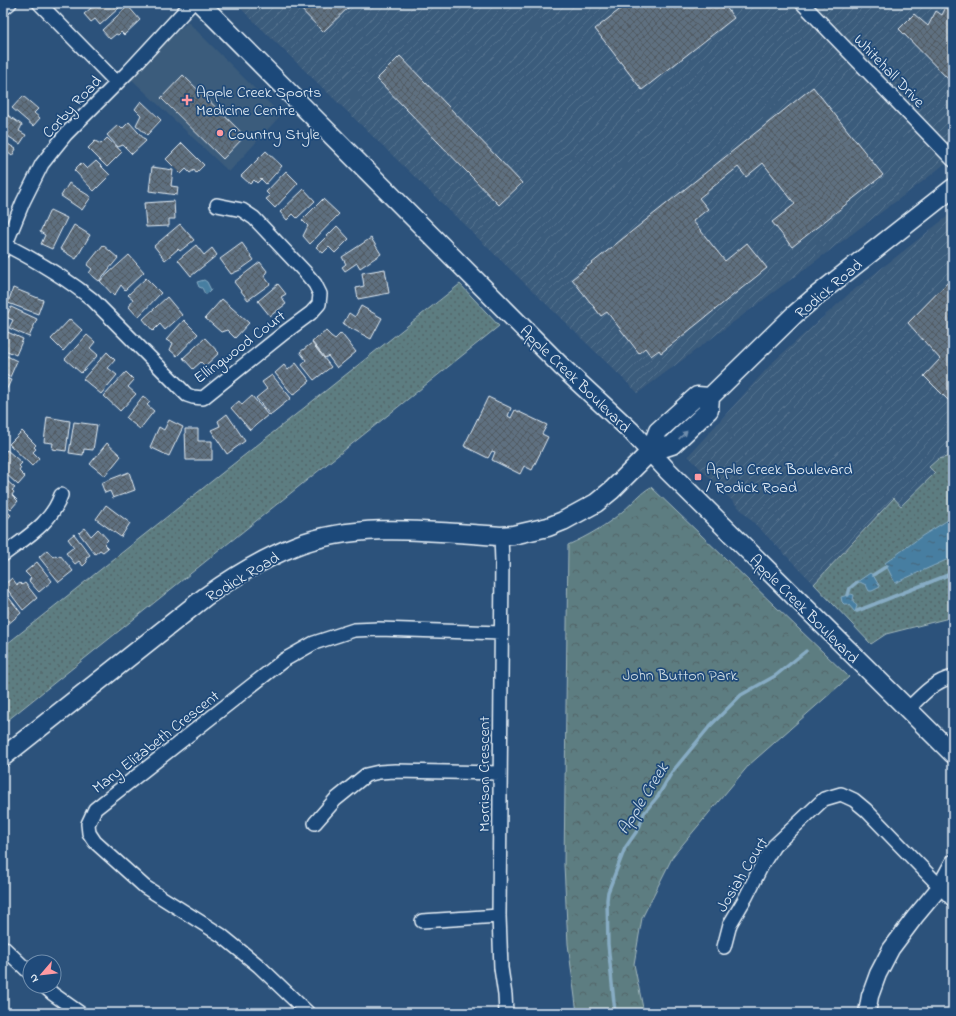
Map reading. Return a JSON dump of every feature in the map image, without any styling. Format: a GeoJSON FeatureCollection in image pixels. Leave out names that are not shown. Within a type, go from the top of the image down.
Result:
{"type":"FeatureCollection","features":[{"type":"Feature","properties":{"kind":"main road","name":"Apple Creek Boulevard"},"geometry":{"type":"LineString","coordinates":[[200,3],[562,366],[631,431],[650,452],[953,754]]}},
{"type":"Feature","properties":{"kind":"main road","name":"Rodick Road"},"geometry":{"type":"LineString","coordinates":[[3,757],[205,597],[230,579],[296,545],[350,533],[408,531],[501,536],[513,535],[563,521],[596,503],[612,490],[650,452],[672,445],[709,410],[710,397],[794,315],[953,188]]}},
{"type":"Feature","properties":{"kind":"street"},"geometry":{"type":"LineString","coordinates":[[3,9],[10,3]]}},
{"type":"Feature","properties":{"kind":"street"},"geometry":{"type":"LineString","coordinates":[[39,3],[117,83]]}},
{"type":"Feature","properties":{"kind":"street","name":"Corby Road"},"geometry":{"type":"LineString","coordinates":[[5,248],[23,202],[42,164],[66,134],[117,83],[192,3]]}},
{"type":"Feature","properties":{"kind":"street","name":"Whitehall Drive"},"geometry":{"type":"LineString","coordinates":[[802,3],[953,160]]}},
{"type":"Feature","properties":{"kind":"street","name":"Ellingwood Court"},"geometry":{"type":"LineString","coordinates":[[5,248],[49,268],[83,292],[93,300],[187,395],[203,398],[284,333],[311,314],[319,304],[320,299],[320,294],[315,284],[254,218],[242,210],[217,205]]}},
{"type":"Feature","properties":{"kind":"street"},"geometry":{"type":"LineString","coordinates":[[3,555],[46,521],[55,511],[61,495]]}},
{"type":"Feature","properties":{"kind":"street","name":"Morrison Crescent"},"geometry":{"type":"LineString","coordinates":[[501,536],[499,916],[501,968],[506,1013]]}},
{"type":"Feature","properties":{"kind":"street","name":"Mary Elizabeth Crescent"},"geometry":{"type":"LineString","coordinates":[[308,1013],[259,966],[221,935],[145,887],[95,842],[88,833],[88,824],[95,809],[284,660],[314,643],[354,630],[501,633]]}},
{"type":"Feature","properties":{"kind":"street"},"geometry":{"type":"LineString","coordinates":[[908,710],[933,685],[943,679],[953,677]]}},
{"type":"Feature","properties":{"kind":"street"},"geometry":{"type":"LineString","coordinates":[[315,823],[334,800],[366,775],[395,771],[500,773]]}},
{"type":"Feature","properties":{"kind":"street","name":"Josiah Court"},"geometry":{"type":"LineString","coordinates":[[724,947],[730,924],[774,846],[824,799],[841,794],[854,800],[866,810],[947,885],[953,900]]}},
{"type":"Feature","properties":{"kind":"street"},"geometry":{"type":"LineString","coordinates":[[867,1013],[870,996],[878,974],[891,949],[915,917],[947,885],[953,863]]}},
{"type":"Feature","properties":{"kind":"street"},"geometry":{"type":"LineString","coordinates":[[422,921],[499,916]]}},
{"type":"Feature","properties":{"kind":"street"},"geometry":{"type":"LineString","coordinates":[[3,947],[22,965]]}},
{"type":"Feature","properties":{"kind":"street"},"geometry":{"type":"LineString","coordinates":[[53,994],[80,1013]]}},
{"type":"Feature","properties":{"kind":"shaded area"},"geometry":{"type":"Polygon","coordinates":[[[235,3],[953,3],[953,157],[926,179],[638,393],[235,3]]]}},
{"type":"Feature","properties":{"kind":"shaded area"},"geometry":{"type":"Polygon","coordinates":[[[188,22],[281,115],[229,172],[128,76],[188,22]]]}},
{"type":"Feature","properties":{"kind":"shaded area"},"geometry":{"type":"Polygon","coordinates":[[[953,212],[953,456],[938,459],[929,467],[936,472],[900,506],[894,499],[814,584],[688,456],[774,361],[850,293],[953,212]]]}},
{"type":"Feature","properties":{"kind":"green space"},"geometry":{"type":"Polygon","coordinates":[[[460,284],[499,326],[3,724],[3,647],[460,284]]]}},
{"type":"Feature","properties":{"kind":"green space"},"geometry":{"type":"Polygon","coordinates":[[[953,456],[953,617],[886,634],[871,644],[814,584],[894,498],[901,506],[935,473],[929,467],[938,459],[953,456]]]}},
{"type":"Feature","properties":{"kind":"green space","name":"John Button Park"},"geometry":{"type":"Polygon","coordinates":[[[651,487],[849,677],[749,765],[673,856],[642,918],[634,964],[644,1013],[577,1013],[568,944],[564,865],[568,545],[604,526],[627,508],[643,492],[651,487]]]}},
{"type":"Feature","properties":{"kind":"water"},"geometry":{"type":"Polygon","coordinates":[[[204,280],[207,282],[211,290],[207,294],[205,294],[202,288],[199,287],[197,282],[204,280]]]}},
{"type":"Feature","properties":{"kind":"water"},"geometry":{"type":"Polygon","coordinates":[[[953,517],[953,557],[895,583],[885,563],[922,536],[953,517]]]}},
{"type":"Feature","properties":{"kind":"water"},"geometry":{"type":"Polygon","coordinates":[[[870,573],[873,575],[880,587],[872,591],[869,591],[866,585],[860,582],[857,583],[870,573]]]}},
{"type":"Feature","properties":{"kind":"water"},"geometry":{"type":"Polygon","coordinates":[[[851,594],[854,595],[853,601],[857,606],[855,612],[848,604],[844,604],[842,602],[841,597],[851,594]]]}},
{"type":"Feature","properties":{"kind":"building"},"geometry":{"type":"Polygon","coordinates":[[[97,3],[115,3],[119,8],[100,25],[95,19],[91,22],[84,14],[97,3]]]}},
{"type":"Feature","properties":{"kind":"building"},"geometry":{"type":"Polygon","coordinates":[[[295,3],[353,3],[323,32],[295,3]]]}},
{"type":"Feature","properties":{"kind":"building"},"geometry":{"type":"Polygon","coordinates":[[[628,3],[723,3],[734,18],[642,90],[595,29],[628,3]]]}},
{"type":"Feature","properties":{"kind":"building"},"geometry":{"type":"Polygon","coordinates":[[[948,3],[953,3],[953,84],[899,29],[914,14],[928,26],[936,11],[942,15],[948,3]]]}},
{"type":"Feature","properties":{"kind":"building"},"geometry":{"type":"Polygon","coordinates":[[[128,6],[140,20],[124,35],[121,32],[110,39],[102,30],[128,6]]]}},
{"type":"Feature","properties":{"kind":"building"},"geometry":{"type":"Polygon","coordinates":[[[400,56],[522,183],[499,205],[377,79],[400,56]]]}},
{"type":"Feature","properties":{"kind":"building"},"geometry":{"type":"Polygon","coordinates":[[[183,75],[245,136],[223,159],[161,98],[183,75]]]}},
{"type":"Feature","properties":{"kind":"building"},"geometry":{"type":"Polygon","coordinates":[[[813,87],[883,175],[792,247],[772,222],[795,204],[763,163],[746,177],[738,167],[699,198],[708,209],[693,221],[725,261],[747,243],[767,268],[661,353],[659,350],[651,356],[645,348],[639,353],[607,312],[601,316],[572,279],[813,87]]]}},
{"type":"Feature","properties":{"kind":"building"},"geometry":{"type":"Polygon","coordinates":[[[23,96],[38,109],[34,113],[40,118],[33,126],[12,108],[23,96]]]}},
{"type":"Feature","properties":{"kind":"building"},"geometry":{"type":"Polygon","coordinates":[[[141,101],[161,120],[147,135],[136,125],[141,115],[135,109],[141,101]]]}},
{"type":"Feature","properties":{"kind":"building"},"geometry":{"type":"Polygon","coordinates":[[[6,114],[22,125],[19,131],[26,135],[20,144],[3,133],[3,120],[6,114]]]}},
{"type":"Feature","properties":{"kind":"building"},"geometry":{"type":"Polygon","coordinates":[[[129,122],[146,141],[132,154],[123,145],[118,147],[107,135],[118,125],[122,129],[129,122]]]}},
{"type":"Feature","properties":{"kind":"building"},"geometry":{"type":"Polygon","coordinates":[[[107,138],[122,152],[107,167],[88,148],[95,141],[101,144],[107,138]]]}},
{"type":"Feature","properties":{"kind":"building"},"geometry":{"type":"Polygon","coordinates":[[[3,141],[16,149],[12,156],[7,152],[3,159],[3,141]]]}},
{"type":"Feature","properties":{"kind":"building"},"geometry":{"type":"Polygon","coordinates":[[[182,143],[204,165],[196,173],[194,170],[190,173],[186,169],[181,174],[166,159],[182,143]]]}},
{"type":"Feature","properties":{"kind":"building"},"geometry":{"type":"Polygon","coordinates":[[[266,151],[282,166],[266,184],[261,179],[257,183],[254,180],[250,184],[241,176],[266,151]]]}},
{"type":"Feature","properties":{"kind":"building"},"geometry":{"type":"Polygon","coordinates":[[[96,161],[110,175],[94,191],[74,170],[81,163],[87,169],[96,161]]]}},
{"type":"Feature","properties":{"kind":"building"},"geometry":{"type":"Polygon","coordinates":[[[152,167],[173,170],[171,186],[178,187],[177,195],[149,191],[152,167]]]}},
{"type":"Feature","properties":{"kind":"building"},"geometry":{"type":"Polygon","coordinates":[[[286,171],[298,183],[275,208],[266,199],[270,196],[266,192],[286,171]]]}},
{"type":"Feature","properties":{"kind":"building"},"geometry":{"type":"Polygon","coordinates":[[[69,183],[91,197],[82,210],[61,196],[69,183]]]}},
{"type":"Feature","properties":{"kind":"building"},"geometry":{"type":"Polygon","coordinates":[[[304,189],[315,201],[297,218],[293,214],[287,220],[280,212],[304,189]]]}},
{"type":"Feature","properties":{"kind":"building"},"geometry":{"type":"Polygon","coordinates":[[[323,199],[339,214],[310,244],[303,236],[308,226],[302,220],[323,199]]]}},
{"type":"Feature","properties":{"kind":"building"},"geometry":{"type":"Polygon","coordinates":[[[174,201],[175,219],[169,219],[169,226],[146,227],[144,203],[174,201]]]}},
{"type":"Feature","properties":{"kind":"building"},"geometry":{"type":"Polygon","coordinates":[[[50,210],[67,218],[52,249],[41,244],[45,235],[40,232],[50,210]]]}},
{"type":"Feature","properties":{"kind":"building"},"geometry":{"type":"Polygon","coordinates":[[[180,224],[194,240],[180,251],[178,249],[165,260],[154,246],[180,224]]]}},
{"type":"Feature","properties":{"kind":"building"},"geometry":{"type":"Polygon","coordinates":[[[74,225],[90,235],[76,259],[60,249],[74,225]]]}},
{"type":"Feature","properties":{"kind":"building"},"geometry":{"type":"Polygon","coordinates":[[[337,226],[349,239],[335,253],[329,247],[323,253],[316,247],[337,226]]]}},
{"type":"Feature","properties":{"kind":"building"},"geometry":{"type":"Polygon","coordinates":[[[371,238],[381,254],[360,268],[357,263],[345,271],[342,267],[346,264],[342,257],[371,238]]]}},
{"type":"Feature","properties":{"kind":"building"},"geometry":{"type":"Polygon","coordinates":[[[242,243],[254,260],[240,270],[231,274],[220,259],[242,243]]]}},
{"type":"Feature","properties":{"kind":"building"},"geometry":{"type":"Polygon","coordinates":[[[103,245],[118,258],[99,281],[89,273],[92,269],[87,265],[103,245]]]}},
{"type":"Feature","properties":{"kind":"building"},"geometry":{"type":"Polygon","coordinates":[[[196,245],[204,255],[212,248],[217,255],[191,276],[178,260],[196,245]]]}},
{"type":"Feature","properties":{"kind":"building"},"geometry":{"type":"Polygon","coordinates":[[[129,255],[144,272],[125,290],[121,285],[114,296],[100,281],[129,255]]]}},
{"type":"Feature","properties":{"kind":"building"},"geometry":{"type":"Polygon","coordinates":[[[260,262],[267,271],[264,276],[270,284],[248,300],[234,282],[260,262]]]}},
{"type":"Feature","properties":{"kind":"building"},"geometry":{"type":"Polygon","coordinates":[[[385,269],[389,293],[358,299],[356,288],[364,286],[362,273],[385,269]]]}},
{"type":"Feature","properties":{"kind":"building"},"geometry":{"type":"Polygon","coordinates":[[[953,277],[953,405],[924,376],[940,359],[908,323],[953,277]]]}},
{"type":"Feature","properties":{"kind":"building"},"geometry":{"type":"Polygon","coordinates":[[[146,278],[161,293],[138,317],[129,307],[133,299],[128,295],[146,278]]]}},
{"type":"Feature","properties":{"kind":"building"},"geometry":{"type":"Polygon","coordinates":[[[278,284],[286,294],[281,297],[286,304],[270,316],[258,301],[278,284]]]}},
{"type":"Feature","properties":{"kind":"building"},"geometry":{"type":"Polygon","coordinates":[[[13,288],[43,300],[38,314],[8,303],[13,288]]]}},
{"type":"Feature","properties":{"kind":"building"},"geometry":{"type":"Polygon","coordinates":[[[167,297],[182,315],[165,330],[160,324],[153,331],[143,319],[167,297]]]}},
{"type":"Feature","properties":{"kind":"building"},"geometry":{"type":"Polygon","coordinates":[[[222,299],[249,323],[235,338],[227,330],[221,332],[205,318],[222,299]]]}},
{"type":"Feature","properties":{"kind":"building"},"geometry":{"type":"Polygon","coordinates":[[[361,306],[382,318],[371,339],[343,324],[349,313],[355,317],[361,306]]]}},
{"type":"Feature","properties":{"kind":"building"},"geometry":{"type":"Polygon","coordinates":[[[11,307],[37,319],[29,337],[9,328],[13,320],[6,317],[11,307]]]}},
{"type":"Feature","properties":{"kind":"building"},"geometry":{"type":"Polygon","coordinates":[[[70,319],[82,330],[63,351],[51,339],[70,319]]]}},
{"type":"Feature","properties":{"kind":"building"},"geometry":{"type":"Polygon","coordinates":[[[184,320],[198,334],[177,356],[170,350],[173,343],[166,340],[184,320]]]}},
{"type":"Feature","properties":{"kind":"building"},"geometry":{"type":"Polygon","coordinates":[[[3,330],[23,339],[16,355],[3,349],[3,330]]]}},
{"type":"Feature","properties":{"kind":"building"},"geometry":{"type":"Polygon","coordinates":[[[326,331],[335,339],[341,333],[356,352],[337,368],[328,356],[325,358],[312,342],[326,331]]]}},
{"type":"Feature","properties":{"kind":"building"},"geometry":{"type":"Polygon","coordinates":[[[87,335],[95,342],[90,348],[98,355],[81,373],[65,359],[87,335]]]}},
{"type":"Feature","properties":{"kind":"building"},"geometry":{"type":"Polygon","coordinates":[[[205,338],[219,353],[205,366],[201,362],[193,369],[183,358],[205,338]]]}},
{"type":"Feature","properties":{"kind":"building"},"geometry":{"type":"Polygon","coordinates":[[[312,343],[331,367],[314,380],[302,365],[306,360],[300,352],[312,343]]]}},
{"type":"Feature","properties":{"kind":"building"},"geometry":{"type":"Polygon","coordinates":[[[107,352],[115,360],[108,368],[117,375],[101,394],[83,379],[107,352]]]}},
{"type":"Feature","properties":{"kind":"building"},"geometry":{"type":"Polygon","coordinates":[[[3,354],[17,361],[10,377],[3,374],[3,354]]]}},
{"type":"Feature","properties":{"kind":"building"},"geometry":{"type":"Polygon","coordinates":[[[296,363],[310,381],[293,395],[275,373],[284,365],[288,370],[296,363]]]}},
{"type":"Feature","properties":{"kind":"building"},"geometry":{"type":"Polygon","coordinates":[[[126,372],[134,380],[128,387],[136,394],[120,411],[104,396],[126,372]]]}},
{"type":"Feature","properties":{"kind":"building"},"geometry":{"type":"Polygon","coordinates":[[[272,375],[291,398],[270,415],[256,398],[267,389],[262,382],[272,375]]]}},
{"type":"Feature","properties":{"kind":"building"},"geometry":{"type":"Polygon","coordinates":[[[3,377],[11,380],[3,397],[3,377]]]}},
{"type":"Feature","properties":{"kind":"building"},"geometry":{"type":"Polygon","coordinates":[[[143,396],[150,402],[147,405],[154,411],[140,429],[126,418],[143,396]]]}},
{"type":"Feature","properties":{"kind":"building"},"geometry":{"type":"Polygon","coordinates":[[[252,396],[268,415],[250,430],[231,408],[239,401],[242,405],[252,396]]]}},
{"type":"Feature","properties":{"kind":"building"},"geometry":{"type":"Polygon","coordinates":[[[488,397],[511,408],[508,416],[511,418],[515,410],[547,425],[542,434],[548,437],[532,470],[524,466],[520,474],[492,460],[495,452],[492,451],[488,458],[464,446],[488,397]]]}},
{"type":"Feature","properties":{"kind":"building"},"geometry":{"type":"Polygon","coordinates":[[[227,414],[245,441],[227,454],[211,430],[220,426],[218,421],[227,414]]]}},
{"type":"Feature","properties":{"kind":"building"},"geometry":{"type":"Polygon","coordinates":[[[47,417],[70,421],[66,451],[52,449],[53,443],[44,442],[47,417]]]}},
{"type":"Feature","properties":{"kind":"building"},"geometry":{"type":"Polygon","coordinates":[[[169,420],[183,427],[169,456],[150,447],[159,427],[164,430],[169,420]]]}},
{"type":"Feature","properties":{"kind":"building"},"geometry":{"type":"Polygon","coordinates":[[[74,422],[97,425],[93,450],[84,449],[83,455],[69,453],[74,422]]]}},
{"type":"Feature","properties":{"kind":"building"},"geometry":{"type":"Polygon","coordinates":[[[185,429],[198,429],[198,441],[212,441],[212,460],[186,460],[185,429]]]}},
{"type":"Feature","properties":{"kind":"building"},"geometry":{"type":"Polygon","coordinates":[[[22,431],[36,445],[34,447],[36,449],[33,452],[39,458],[32,466],[9,444],[22,431]]]}},
{"type":"Feature","properties":{"kind":"building"},"geometry":{"type":"Polygon","coordinates":[[[107,443],[121,456],[105,476],[90,464],[107,443]]]}},
{"type":"Feature","properties":{"kind":"building"},"geometry":{"type":"Polygon","coordinates":[[[7,450],[22,463],[19,466],[21,468],[19,471],[25,477],[18,485],[3,471],[3,454],[7,450]]]}},
{"type":"Feature","properties":{"kind":"building"},"geometry":{"type":"Polygon","coordinates":[[[129,472],[135,490],[113,498],[110,491],[105,493],[101,483],[129,472]]]}},
{"type":"Feature","properties":{"kind":"building"},"geometry":{"type":"Polygon","coordinates":[[[3,477],[15,488],[12,490],[14,492],[12,495],[18,501],[11,509],[3,502],[3,477]]]}},
{"type":"Feature","properties":{"kind":"building"},"geometry":{"type":"Polygon","coordinates":[[[106,505],[130,523],[121,537],[96,519],[106,505]]]}},
{"type":"Feature","properties":{"kind":"building"},"geometry":{"type":"Polygon","coordinates":[[[3,508],[11,515],[4,523],[3,522],[3,508]]]}},
{"type":"Feature","properties":{"kind":"building"},"geometry":{"type":"Polygon","coordinates":[[[85,528],[91,536],[98,529],[108,540],[104,544],[108,548],[103,552],[100,550],[95,554],[79,533],[85,528]]]}},
{"type":"Feature","properties":{"kind":"building"},"geometry":{"type":"Polygon","coordinates":[[[74,534],[90,555],[86,558],[87,562],[83,566],[79,561],[75,564],[66,553],[74,547],[68,539],[74,534]]]}},
{"type":"Feature","properties":{"kind":"building"},"geometry":{"type":"Polygon","coordinates":[[[47,550],[53,557],[60,555],[73,571],[59,582],[39,557],[47,550]]]}},
{"type":"Feature","properties":{"kind":"building"},"geometry":{"type":"Polygon","coordinates":[[[37,562],[52,581],[39,592],[29,581],[31,578],[25,572],[37,562]]]}},
{"type":"Feature","properties":{"kind":"building"},"geometry":{"type":"Polygon","coordinates":[[[12,578],[17,585],[20,583],[22,585],[25,583],[37,598],[23,610],[4,585],[12,578]]]}},
{"type":"Feature","properties":{"kind":"building"},"geometry":{"type":"Polygon","coordinates":[[[3,590],[21,613],[7,625],[3,619],[3,590]]]}},
{"type":"Feature","properties":{"kind":"waterway","name":"Apple Creek"},"geometry":{"type":"LineString","coordinates":[[873,575],[887,566]]}},
{"type":"Feature","properties":{"kind":"waterway","name":"Apple Creek"},"geometry":{"type":"LineString","coordinates":[[857,611],[953,573]]}},
{"type":"Feature","properties":{"kind":"waterway","name":"Apple Creek"},"geometry":{"type":"LineString","coordinates":[[848,595],[850,588],[857,582]]}},
{"type":"Feature","properties":{"kind":"waterway","name":"Apple Creek"},"geometry":{"type":"LineString","coordinates":[[615,1013],[608,944],[607,900],[608,892],[625,848],[639,828],[644,813],[658,796],[672,772],[710,726],[741,695],[775,676],[806,651]]}},
{"type":"Feature","properties":{"kind":"place","name":"Apple Creek Sports Medicine Centre"},"geometry":{"type":"Point","coordinates":[187,100]}},
{"type":"Feature","properties":{"kind":"place","name":"Country Style"},"geometry":{"type":"Point","coordinates":[220,133]}},
{"type":"Feature","properties":{"kind":"place","name":"Apple Creek Boulevard / Rodick Road"},"geometry":{"type":"Point","coordinates":[698,477]}}]}
